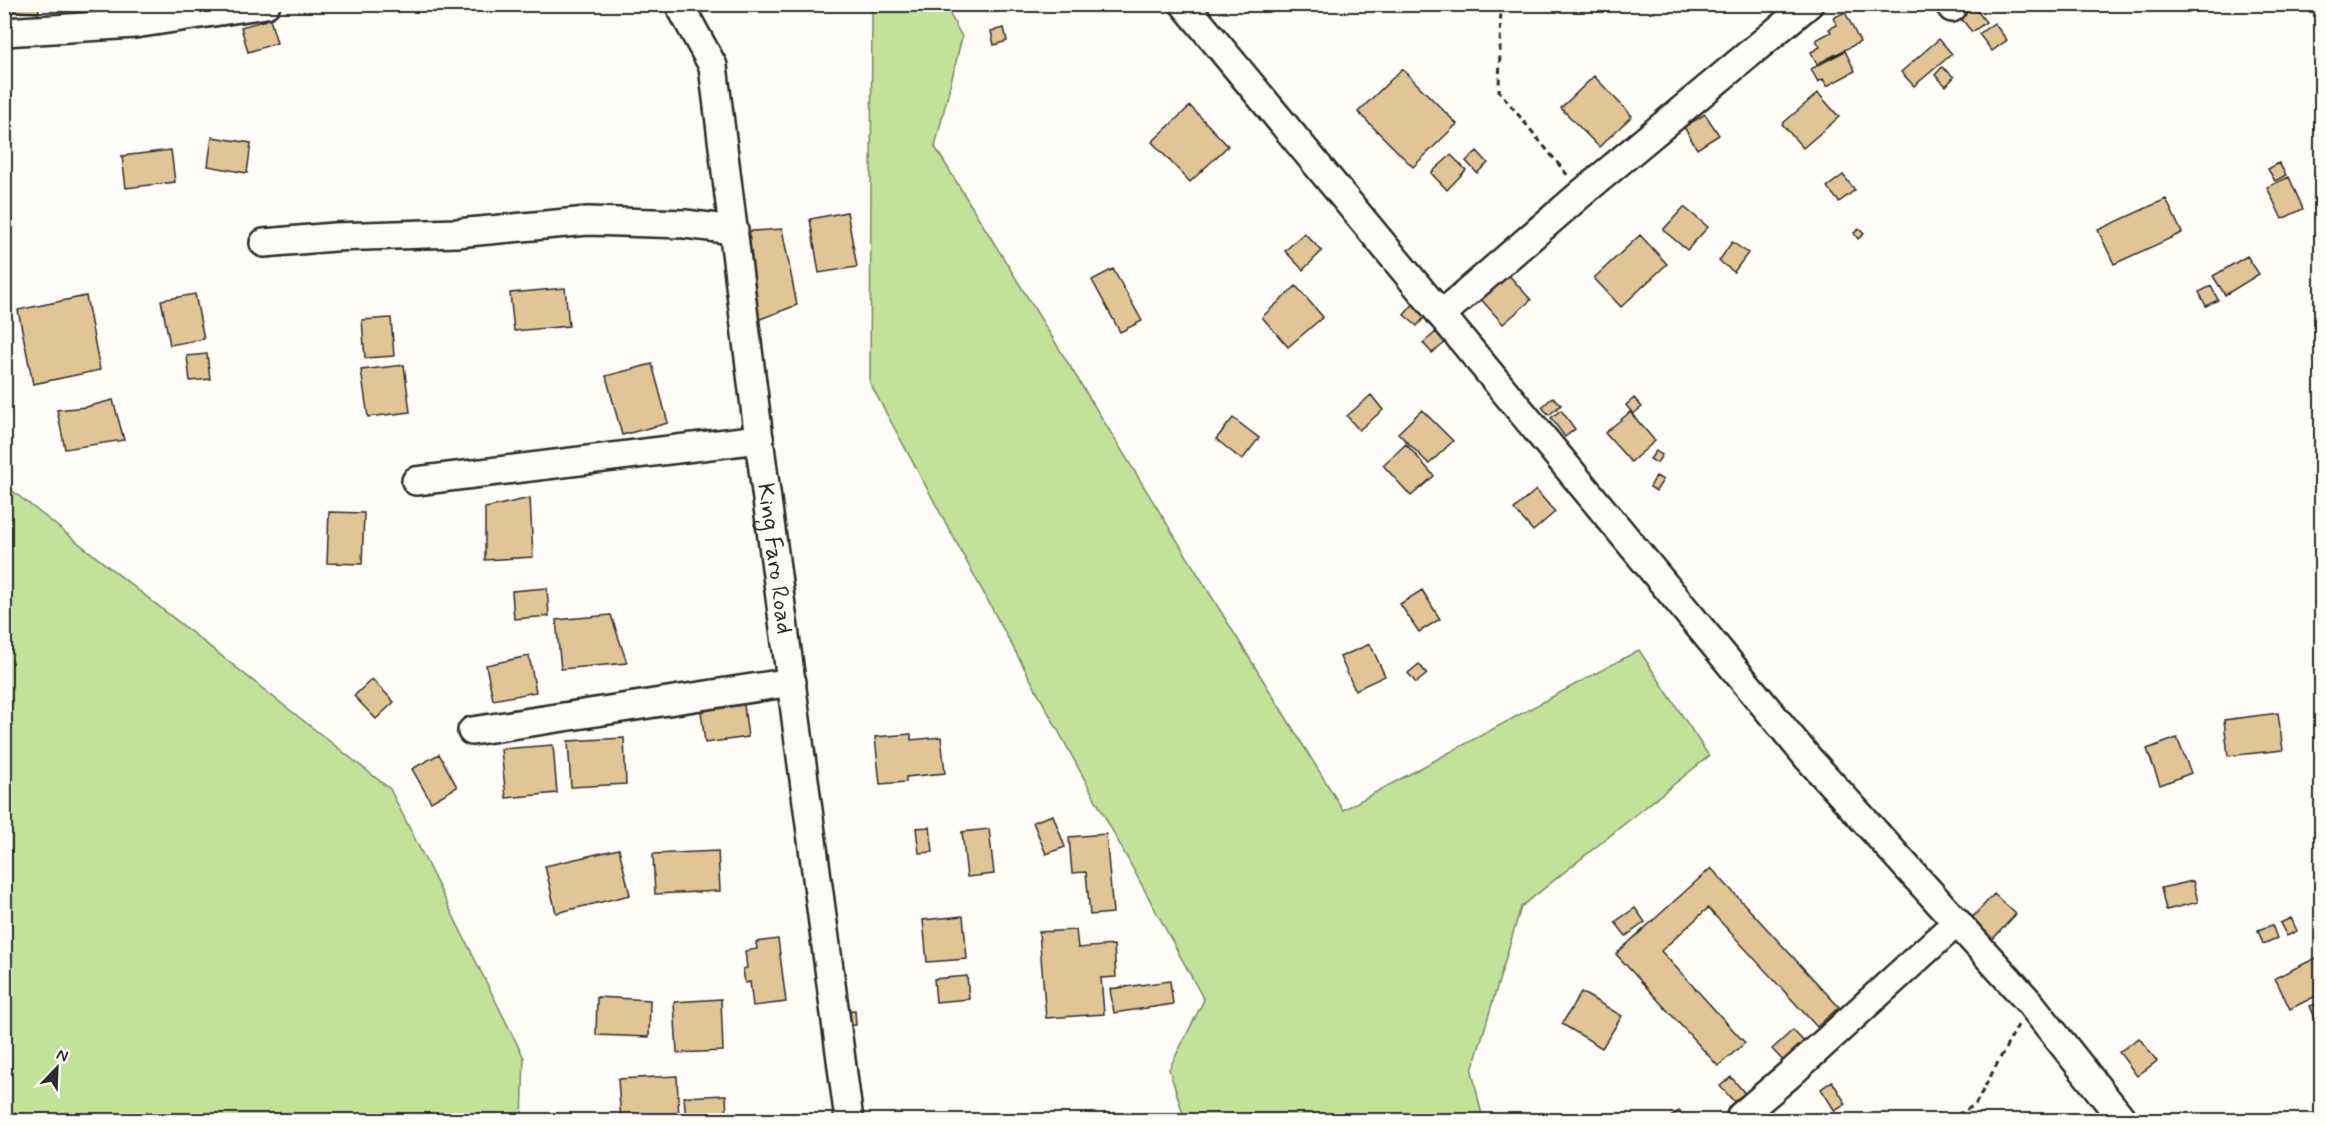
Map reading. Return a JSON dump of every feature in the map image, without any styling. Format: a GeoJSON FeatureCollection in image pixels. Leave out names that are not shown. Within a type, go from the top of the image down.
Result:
{"type":"FeatureCollection","features":[{"type":"Feature","properties":{"kind":"street"},"geometry":{"type":"LineString","coordinates":[[4,32],[135,24],[266,4]]}},
{"type":"Feature","properties":{"kind":"street","name":"King Faro Road"},"geometry":{"type":"LineString","coordinates":[[679,4],[713,66],[759,439],[849,1120]]}},
{"type":"Feature","properties":{"kind":"street"},"geometry":{"type":"LineString","coordinates":[[1184,4],[1808,758],[2030,1003],[2123,1120]]}},
{"type":"Feature","properties":{"kind":"street"},"geometry":{"type":"LineString","coordinates":[[1441,315],[1582,193],[1809,4]]}},
{"type":"Feature","properties":{"kind":"street"},"geometry":{"type":"LineString","coordinates":[[264,243],[334,237],[457,233],[588,221],[685,224],[734,230]]}},
{"type":"Feature","properties":{"kind":"street"},"geometry":{"type":"LineString","coordinates":[[416,481],[759,439]]}},
{"type":"Feature","properties":{"kind":"street"},"geometry":{"type":"LineString","coordinates":[[472,731],[792,682]]}},
{"type":"Feature","properties":{"kind":"street"},"geometry":{"type":"LineString","coordinates":[[1743,1118],[1957,922]]}},
{"type":"Feature","properties":{"kind":"path"},"geometry":{"type":"LineString","coordinates":[[1501,4],[1499,92],[1582,193]]}},
{"type":"Feature","properties":{"kind":"path"},"geometry":{"type":"LineString","coordinates":[[1948,1120],[1975,1105],[2030,1003]]}},
{"type":"Feature","properties":{"kind":"green space"},"geometry":{"type":"Polygon","coordinates":[[[872,5],[945,5],[962,37],[935,147],[1343,810],[1639,650],[1709,756],[1521,907],[1472,1071],[1483,1120],[1185,1120],[1169,1069],[1204,1000],[870,383],[872,5]]]}},
{"type":"Feature","properties":{"kind":"green space"},"geometry":{"type":"Polygon","coordinates":[[[5,485],[390,789],[524,1058],[522,1120],[5,1120],[5,485]]]}},
{"type":"Feature","properties":{"kind":"building"},"geometry":{"type":"Polygon","coordinates":[[[4,4],[38,4],[39,13],[4,10],[4,4]]]}},
{"type":"Feature","properties":{"kind":"building"},"geometry":{"type":"Polygon","coordinates":[[[1974,7],[1986,22],[1972,32],[1960,17],[1974,7]]]}},
{"type":"Feature","properties":{"kind":"building"},"geometry":{"type":"Polygon","coordinates":[[[1845,12],[1860,42],[1817,64],[1811,52],[1820,47],[1816,40],[1831,32],[1829,29],[1837,25],[1833,18],[1845,12]]]}},
{"type":"Feature","properties":{"kind":"building"},"geometry":{"type":"Polygon","coordinates":[[[270,19],[277,43],[248,52],[241,27],[270,19]]]}},
{"type":"Feature","properties":{"kind":"building"},"geometry":{"type":"Polygon","coordinates":[[[1994,23],[2007,40],[1992,51],[1979,34],[1994,23]]]}},
{"type":"Feature","properties":{"kind":"building"},"geometry":{"type":"Polygon","coordinates":[[[1004,28],[1007,41],[994,45],[991,31],[1004,28]]]}},
{"type":"Feature","properties":{"kind":"building"},"geometry":{"type":"Polygon","coordinates":[[[1939,39],[1952,54],[1914,86],[1901,72],[1939,39]]]}},
{"type":"Feature","properties":{"kind":"building"},"geometry":{"type":"Polygon","coordinates":[[[1845,51],[1855,71],[1827,86],[1823,79],[1818,82],[1811,69],[1845,51]]]}},
{"type":"Feature","properties":{"kind":"building"},"geometry":{"type":"Polygon","coordinates":[[[1942,67],[1954,77],[1946,86],[1935,75],[1942,67]]]}},
{"type":"Feature","properties":{"kind":"building"},"geometry":{"type":"Polygon","coordinates":[[[1402,69],[1457,124],[1413,167],[1358,112],[1402,69]]]}},
{"type":"Feature","properties":{"kind":"building"},"geometry":{"type":"Polygon","coordinates":[[[1594,76],[1632,116],[1599,147],[1561,108],[1594,76]]]}},
{"type":"Feature","properties":{"kind":"building"},"geometry":{"type":"Polygon","coordinates":[[[1818,93],[1839,117],[1803,148],[1782,124],[1818,93]]]}},
{"type":"Feature","properties":{"kind":"building"},"geometry":{"type":"Polygon","coordinates":[[[1190,106],[1228,146],[1190,182],[1152,142],[1190,106]]]}},
{"type":"Feature","properties":{"kind":"building"},"geometry":{"type":"Polygon","coordinates":[[[1705,114],[1719,135],[1697,149],[1684,127],[1705,114]]]}},
{"type":"Feature","properties":{"kind":"building"},"geometry":{"type":"Polygon","coordinates":[[[212,137],[251,143],[247,173],[208,166],[212,137]]]}},
{"type":"Feature","properties":{"kind":"building"},"geometry":{"type":"Polygon","coordinates":[[[171,150],[175,182],[126,188],[122,156],[171,150]]]}},
{"type":"Feature","properties":{"kind":"building"},"geometry":{"type":"Polygon","coordinates":[[[1477,151],[1488,163],[1477,173],[1466,161],[1477,151]]]}},
{"type":"Feature","properties":{"kind":"building"},"geometry":{"type":"Polygon","coordinates":[[[1451,155],[1466,170],[1447,190],[1431,173],[1451,155]]]}},
{"type":"Feature","properties":{"kind":"building"},"geometry":{"type":"Polygon","coordinates":[[[2279,163],[2286,175],[2275,181],[2268,169],[2279,163]]]}},
{"type":"Feature","properties":{"kind":"building"},"geometry":{"type":"Polygon","coordinates":[[[1843,175],[1855,190],[1839,202],[1827,187],[1843,175]]]}},
{"type":"Feature","properties":{"kind":"building"},"geometry":{"type":"Polygon","coordinates":[[[2289,177],[2303,209],[2282,219],[2267,187],[2289,177]]]}},
{"type":"Feature","properties":{"kind":"building"},"geometry":{"type":"Polygon","coordinates":[[[2166,199],[2182,233],[2114,264],[2098,230],[2166,199]]]}},
{"type":"Feature","properties":{"kind":"building"},"geometry":{"type":"Polygon","coordinates":[[[1684,207],[1708,227],[1687,250],[1663,230],[1684,207]]]}},
{"type":"Feature","properties":{"kind":"building"},"geometry":{"type":"Polygon","coordinates":[[[847,212],[857,267],[819,273],[810,219],[847,212]]]}},
{"type":"Feature","properties":{"kind":"building"},"geometry":{"type":"Polygon","coordinates":[[[782,229],[797,305],[755,321],[740,232],[782,229]]]}},
{"type":"Feature","properties":{"kind":"building"},"geometry":{"type":"Polygon","coordinates":[[[1859,229],[1864,234],[1858,239],[1854,233],[1859,229]]]}},
{"type":"Feature","properties":{"kind":"building"},"geometry":{"type":"Polygon","coordinates":[[[1304,233],[1322,251],[1303,270],[1285,251],[1304,233]]]}},
{"type":"Feature","properties":{"kind":"building"},"geometry":{"type":"Polygon","coordinates":[[[1640,235],[1667,264],[1621,307],[1594,278],[1640,235]]]}},
{"type":"Feature","properties":{"kind":"building"},"geometry":{"type":"Polygon","coordinates":[[[1732,242],[1748,253],[1734,272],[1719,261],[1732,242]]]}},
{"type":"Feature","properties":{"kind":"building"},"geometry":{"type":"Polygon","coordinates":[[[2247,256],[2259,274],[2225,295],[2213,276],[2247,256]]]}},
{"type":"Feature","properties":{"kind":"building"},"geometry":{"type":"Polygon","coordinates":[[[1113,269],[1142,321],[1120,332],[1092,280],[1113,269]]]}},
{"type":"Feature","properties":{"kind":"building"},"geometry":{"type":"Polygon","coordinates":[[[1506,272],[1531,300],[1503,324],[1479,297],[1506,272]]]}},
{"type":"Feature","properties":{"kind":"building"},"geometry":{"type":"Polygon","coordinates":[[[1296,286],[1323,317],[1288,347],[1262,317],[1296,286]]]}},
{"type":"Feature","properties":{"kind":"building"},"geometry":{"type":"Polygon","coordinates":[[[2211,286],[2218,300],[2206,306],[2199,292],[2211,286]]]}},
{"type":"Feature","properties":{"kind":"building"},"geometry":{"type":"Polygon","coordinates":[[[565,288],[569,326],[514,331],[510,293],[565,288]]]}},
{"type":"Feature","properties":{"kind":"building"},"geometry":{"type":"Polygon","coordinates":[[[195,294],[204,339],[170,345],[161,300],[195,294]]]}},
{"type":"Feature","properties":{"kind":"building"},"geometry":{"type":"Polygon","coordinates":[[[86,296],[100,370],[33,384],[18,310],[86,296]]]}},
{"type":"Feature","properties":{"kind":"building"},"geometry":{"type":"Polygon","coordinates":[[[1415,302],[1428,313],[1417,326],[1404,315],[1415,302]]]}},
{"type":"Feature","properties":{"kind":"building"},"geometry":{"type":"Polygon","coordinates":[[[391,318],[394,356],[365,358],[362,320],[391,318]]]}},
{"type":"Feature","properties":{"kind":"building"},"geometry":{"type":"Polygon","coordinates":[[[1436,332],[1445,343],[1432,353],[1423,343],[1436,332]]]}},
{"type":"Feature","properties":{"kind":"building"},"geometry":{"type":"Polygon","coordinates":[[[207,354],[210,379],[190,381],[187,356],[207,354]]]}},
{"type":"Feature","properties":{"kind":"building"},"geometry":{"type":"Polygon","coordinates":[[[652,364],[668,423],[622,435],[606,376],[652,364]]]}},
{"type":"Feature","properties":{"kind":"building"},"geometry":{"type":"Polygon","coordinates":[[[404,365],[410,412],[368,417],[361,370],[404,365]]]}},
{"type":"Feature","properties":{"kind":"building"},"geometry":{"type":"Polygon","coordinates":[[[1371,395],[1383,410],[1359,430],[1347,416],[1371,395]]]}},
{"type":"Feature","properties":{"kind":"building"},"geometry":{"type":"Polygon","coordinates":[[[1553,397],[1561,405],[1549,415],[1542,407],[1553,397]]]}},
{"type":"Feature","properties":{"kind":"building"},"geometry":{"type":"Polygon","coordinates":[[[1634,398],[1642,407],[1633,414],[1626,405],[1634,398]]]}},
{"type":"Feature","properties":{"kind":"building"},"geometry":{"type":"Polygon","coordinates":[[[113,400],[124,440],[65,449],[57,410],[86,407],[113,400]]]}},
{"type":"Feature","properties":{"kind":"building"},"geometry":{"type":"Polygon","coordinates":[[[1422,410],[1453,441],[1429,464],[1398,433],[1422,410]]]}},
{"type":"Feature","properties":{"kind":"building"},"geometry":{"type":"Polygon","coordinates":[[[1561,410],[1575,429],[1565,437],[1551,418],[1561,410]]]}},
{"type":"Feature","properties":{"kind":"building"},"geometry":{"type":"Polygon","coordinates":[[[1630,412],[1655,441],[1631,462],[1605,433],[1630,412]]]}},
{"type":"Feature","properties":{"kind":"building"},"geometry":{"type":"Polygon","coordinates":[[[1233,418],[1259,438],[1242,460],[1216,439],[1233,418]]]}},
{"type":"Feature","properties":{"kind":"building"},"geometry":{"type":"Polygon","coordinates":[[[1406,444],[1434,476],[1411,496],[1383,465],[1406,444]]]}},
{"type":"Feature","properties":{"kind":"building"},"geometry":{"type":"Polygon","coordinates":[[[1656,451],[1662,455],[1657,463],[1650,459],[1656,451]]]}},
{"type":"Feature","properties":{"kind":"building"},"geometry":{"type":"Polygon","coordinates":[[[1656,476],[1663,480],[1656,491],[1650,487],[1656,476]]]}},
{"type":"Feature","properties":{"kind":"building"},"geometry":{"type":"Polygon","coordinates":[[[1536,490],[1555,512],[1533,531],[1514,509],[1536,490]]]}},
{"type":"Feature","properties":{"kind":"building"},"geometry":{"type":"Polygon","coordinates":[[[530,498],[533,557],[485,560],[485,508],[530,498]]]}},
{"type":"Feature","properties":{"kind":"building"},"geometry":{"type":"Polygon","coordinates":[[[329,512],[364,513],[362,564],[327,563],[329,512]]]}},
{"type":"Feature","properties":{"kind":"building"},"geometry":{"type":"Polygon","coordinates":[[[547,588],[549,616],[514,619],[512,591],[547,588]]]}},
{"type":"Feature","properties":{"kind":"building"},"geometry":{"type":"Polygon","coordinates":[[[1422,590],[1440,619],[1419,632],[1400,604],[1422,590]]]}},
{"type":"Feature","properties":{"kind":"building"},"geometry":{"type":"Polygon","coordinates":[[[611,615],[627,663],[561,669],[556,620],[611,615]]]}},
{"type":"Feature","properties":{"kind":"building"},"geometry":{"type":"Polygon","coordinates":[[[1370,644],[1385,676],[1355,690],[1340,657],[1370,644]]]}},
{"type":"Feature","properties":{"kind":"building"},"geometry":{"type":"Polygon","coordinates":[[[529,656],[536,692],[493,700],[486,665],[529,656]]]}},
{"type":"Feature","properties":{"kind":"building"},"geometry":{"type":"Polygon","coordinates":[[[1419,664],[1427,674],[1416,683],[1408,673],[1419,664]]]}},
{"type":"Feature","properties":{"kind":"building"},"geometry":{"type":"Polygon","coordinates":[[[372,679],[394,702],[376,719],[354,696],[372,679]]]}},
{"type":"Feature","properties":{"kind":"building"},"geometry":{"type":"Polygon","coordinates":[[[743,698],[748,737],[705,743],[700,703],[743,698]]]}},
{"type":"Feature","properties":{"kind":"building"},"geometry":{"type":"Polygon","coordinates":[[[2278,713],[2283,750],[2228,756],[2224,720],[2278,713]]]}},
{"type":"Feature","properties":{"kind":"building"},"geometry":{"type":"Polygon","coordinates":[[[2319,717],[2322,717],[2322,738],[2319,738],[2319,717]]]}},
{"type":"Feature","properties":{"kind":"building"},"geometry":{"type":"Polygon","coordinates":[[[911,734],[911,740],[941,737],[945,773],[906,777],[906,782],[880,784],[875,737],[911,734]]]}},
{"type":"Feature","properties":{"kind":"building"},"geometry":{"type":"Polygon","coordinates":[[[624,738],[626,784],[571,787],[568,741],[624,738]]]}},
{"type":"Feature","properties":{"kind":"building"},"geometry":{"type":"Polygon","coordinates":[[[2177,738],[2191,773],[2160,785],[2147,749],[2177,738]]]}},
{"type":"Feature","properties":{"kind":"building"},"geometry":{"type":"Polygon","coordinates":[[[553,745],[557,793],[506,798],[501,749],[553,745]]]}},
{"type":"Feature","properties":{"kind":"building"},"geometry":{"type":"Polygon","coordinates":[[[439,754],[457,787],[431,802],[412,769],[439,754]]]}},
{"type":"Feature","properties":{"kind":"building"},"geometry":{"type":"Polygon","coordinates":[[[1053,815],[1065,847],[1046,854],[1033,822],[1053,815]]]}},
{"type":"Feature","properties":{"kind":"building"},"geometry":{"type":"Polygon","coordinates":[[[930,827],[933,852],[919,853],[916,828],[930,827]]]}},
{"type":"Feature","properties":{"kind":"building"},"geometry":{"type":"Polygon","coordinates":[[[989,829],[994,874],[967,877],[962,832],[989,829]]]}},
{"type":"Feature","properties":{"kind":"building"},"geometry":{"type":"Polygon","coordinates":[[[1106,834],[1113,913],[1090,915],[1086,872],[1072,873],[1069,837],[1106,834]]]}},
{"type":"Feature","properties":{"kind":"building"},"geometry":{"type":"Polygon","coordinates":[[[619,849],[630,895],[556,913],[545,866],[619,849]]]}},
{"type":"Feature","properties":{"kind":"building"},"geometry":{"type":"Polygon","coordinates":[[[718,851],[720,891],[655,894],[653,854],[718,851]]]}},
{"type":"Feature","properties":{"kind":"building"},"geometry":{"type":"Polygon","coordinates":[[[1711,868],[1839,1007],[1817,1027],[1708,908],[1661,951],[1745,1043],[1718,1066],[1616,954],[1711,868]]]}},
{"type":"Feature","properties":{"kind":"building"},"geometry":{"type":"Polygon","coordinates":[[[2193,881],[2198,902],[2166,910],[2161,888],[2193,881]]]}},
{"type":"Feature","properties":{"kind":"building"},"geometry":{"type":"Polygon","coordinates":[[[1994,894],[2016,914],[1991,941],[1969,921],[1994,894]]]}},
{"type":"Feature","properties":{"kind":"building"},"geometry":{"type":"Polygon","coordinates":[[[1635,908],[1645,922],[1626,936],[1615,922],[1635,908]]]}},
{"type":"Feature","properties":{"kind":"building"},"geometry":{"type":"Polygon","coordinates":[[[963,916],[967,959],[927,962],[923,920],[963,916]]]}},
{"type":"Feature","properties":{"kind":"building"},"geometry":{"type":"Polygon","coordinates":[[[2291,918],[2297,931],[2287,936],[2280,923],[2291,918]]]}},
{"type":"Feature","properties":{"kind":"building"},"geometry":{"type":"Polygon","coordinates":[[[2272,925],[2277,938],[2263,944],[2258,930],[2272,925]]]}},
{"type":"Feature","properties":{"kind":"building"},"geometry":{"type":"Polygon","coordinates":[[[1076,930],[1078,948],[1114,945],[1116,977],[1101,978],[1104,1014],[1046,1018],[1039,932],[1076,930]]]}},
{"type":"Feature","properties":{"kind":"building"},"geometry":{"type":"Polygon","coordinates":[[[778,939],[786,1002],[753,1006],[750,982],[745,983],[743,969],[747,968],[745,951],[757,949],[756,942],[778,939]]]}},
{"type":"Feature","properties":{"kind":"building"},"geometry":{"type":"Polygon","coordinates":[[[2322,955],[2322,993],[2290,1009],[2275,978],[2322,955]]]}},
{"type":"Feature","properties":{"kind":"building"},"geometry":{"type":"Polygon","coordinates":[[[967,976],[969,999],[936,1002],[934,979],[967,976]]]}},
{"type":"Feature","properties":{"kind":"building"},"geometry":{"type":"Polygon","coordinates":[[[1170,981],[1173,1004],[1114,1013],[1110,989],[1170,981]]]}},
{"type":"Feature","properties":{"kind":"building"},"geometry":{"type":"Polygon","coordinates":[[[1581,992],[1622,1016],[1602,1048],[1562,1024],[1581,992]]]}},
{"type":"Feature","properties":{"kind":"building"},"geometry":{"type":"Polygon","coordinates":[[[597,997],[650,1000],[649,1037],[596,1035],[597,997]]]}},
{"type":"Feature","properties":{"kind":"building"},"geometry":{"type":"Polygon","coordinates":[[[721,999],[723,1051],[677,1053],[674,1002],[721,999]]]}},
{"type":"Feature","properties":{"kind":"building"},"geometry":{"type":"Polygon","coordinates":[[[2322,1002],[2322,1035],[2310,1006],[2322,1002]]]}},
{"type":"Feature","properties":{"kind":"building"},"geometry":{"type":"Polygon","coordinates":[[[855,1010],[856,1025],[842,1026],[840,1011],[855,1010]]]}},
{"type":"Feature","properties":{"kind":"building"},"geometry":{"type":"Polygon","coordinates":[[[1793,1030],[1807,1045],[1786,1064],[1772,1049],[1793,1030]]]}},
{"type":"Feature","properties":{"kind":"building"},"geometry":{"type":"Polygon","coordinates":[[[2139,1038],[2157,1061],[2137,1076],[2119,1052],[2139,1038]]]}},
{"type":"Feature","properties":{"kind":"building"},"geometry":{"type":"Polygon","coordinates":[[[677,1076],[679,1120],[621,1120],[618,1079],[677,1076]]]}},
{"type":"Feature","properties":{"kind":"building"},"geometry":{"type":"Polygon","coordinates":[[[1731,1077],[1748,1097],[1738,1106],[1720,1086],[1731,1077]]]}},
{"type":"Feature","properties":{"kind":"building"},"geometry":{"type":"Polygon","coordinates":[[[1832,1081],[1846,1104],[1835,1111],[1821,1089],[1832,1081]]]}},
{"type":"Feature","properties":{"kind":"building"},"geometry":{"type":"Polygon","coordinates":[[[726,1095],[727,1120],[686,1120],[684,1097],[726,1095]]]}},
{"type":"Feature","properties":{"kind":"building"},"geometry":{"type":"Polygon","coordinates":[[[1679,1111],[1687,1120],[1666,1120],[1679,1111]]]}}]}
